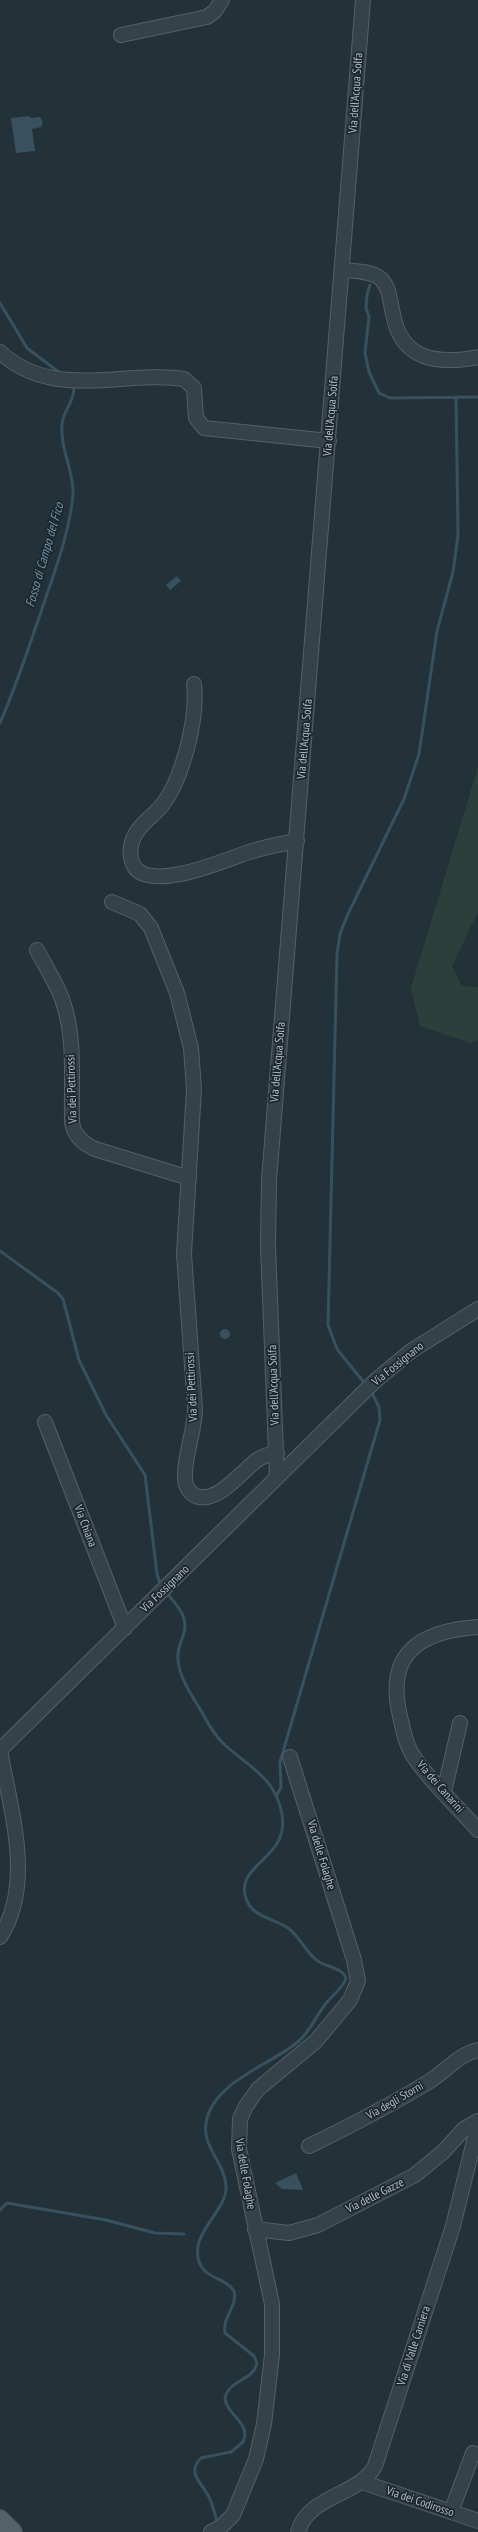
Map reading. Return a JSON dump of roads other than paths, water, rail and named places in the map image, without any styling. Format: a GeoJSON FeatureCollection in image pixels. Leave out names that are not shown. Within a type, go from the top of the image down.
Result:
{"type":"FeatureCollection","features":[{"type":"Feature","properties":{"kind":"main road"},"geometry":{"type":"LineString","coordinates":[[0,2519],[13,2532]]}},
{"type":"Feature","properties":{"kind":"street"},"geometry":{"type":"LineString","coordinates":[[121,34],[206,17],[215,11],[222,0]]}},
{"type":"Feature","properties":{"kind":"street","name":"Via dell'Acqua Solfa"},"geometry":{"type":"LineString","coordinates":[[277,1478],[268,1261],[269,1192],[343,270],[363,0]]}},
{"type":"Feature","properties":{"kind":"street"},"geometry":{"type":"LineString","coordinates":[[343,270],[367,273],[382,280],[388,290],[399,335],[415,353],[445,359],[478,356]]}},
{"type":"Feature","properties":{"kind":"street"},"geometry":{"type":"LineString","coordinates":[[0,352],[23,370],[41,376],[87,382],[184,379],[194,388],[196,418],[204,428],[329,441]]}},
{"type":"Feature","properties":{"kind":"street"},"geometry":{"type":"LineString","coordinates":[[194,684],[194,709],[179,774],[162,805],[133,838],[130,854],[135,868],[150,876],[176,874],[258,850],[297,841]]}},
{"type":"Feature","properties":{"kind":"street","name":"Via dei Pettirossi"},"geometry":{"type":"LineString","coordinates":[[112,902],[136,911],[148,923],[163,953],[181,1005],[191,1048],[194,1074],[184,1271],[196,1408],[186,1470],[186,1486],[189,1491],[197,1496],[212,1496],[226,1488],[258,1459],[276,1453]]}},
{"type":"Feature","properties":{"kind":"street","name":"Via dei Pettirossi"},"geometry":{"type":"LineString","coordinates":[[37,950],[60,993],[67,1017],[71,1046],[72,1121],[75,1133],[84,1142],[95,1149],[189,1178]]}},
{"type":"Feature","properties":{"kind":"street","name":"Via Fossignano"},"geometry":{"type":"LineString","coordinates":[[0,1937],[13,1906],[18,1869],[15,1832],[0,1749],[156,1599],[375,1381],[418,1346],[478,1309]]}},
{"type":"Feature","properties":{"kind":"street","name":"Via Chiana"},"geometry":{"type":"LineString","coordinates":[[46,1422],[126,1628]]}},
{"type":"Feature","properties":{"kind":"street","name":"Via dei Canarini"},"geometry":{"type":"LineString","coordinates":[[478,1627],[447,1631],[419,1643],[407,1655],[396,1679],[396,1700],[410,1752],[478,1830]]}},
{"type":"Feature","properties":{"kind":"street"},"geometry":{"type":"LineString","coordinates":[[444,1792],[460,1723]]}},
{"type":"Feature","properties":{"kind":"street","name":"Via delle Folaghe"},"geometry":{"type":"LineString","coordinates":[[211,2532],[228,2521],[243,2494],[259,2448],[271,2364],[272,2304],[238,2144],[241,2114],[263,2084],[310,2046],[327,2029],[353,1995],[358,1981],[354,1960],[290,1757]]}},
{"type":"Feature","properties":{"kind":"street","name":"Via degli Storni"},"geometry":{"type":"LineString","coordinates":[[309,2146],[381,2109],[437,2076],[461,2057],[478,2050]]}},
{"type":"Feature","properties":{"kind":"street","name":"Via delle Gazze"},"geometry":{"type":"LineString","coordinates":[[255,2229],[289,2233],[318,2225],[415,2174],[443,2152],[464,2129],[478,2121]]}},
{"type":"Feature","properties":{"kind":"street","name":"Via di Valle Carniera"},"geometry":{"type":"LineString","coordinates":[[298,2532],[303,2522],[315,2509],[340,2492],[362,2482],[371,2474],[378,2459],[450,2235],[478,2125]]}},
{"type":"Feature","properties":{"kind":"street"},"geometry":{"type":"LineString","coordinates":[[451,2512],[473,2453]]}},
{"type":"Feature","properties":{"kind":"street","name":"Via dei Codirosso"},"geometry":{"type":"LineString","coordinates":[[362,2482],[478,2521]]}},
{"type":"Feature","properties":{"kind":"water"},"geometry":{"type":"Polygon","coordinates":[[[30,116],[30,118],[40,117],[43,122],[41,127],[32,129],[35,151],[16,153],[11,118],[30,116]]]}},
{"type":"Feature","properties":{"kind":"water"},"geometry":{"type":"Polygon","coordinates":[[[177,576],[181,581],[170,590],[166,585],[177,576]]]}},
{"type":"Feature","properties":{"kind":"water"},"geometry":{"type":"Polygon","coordinates":[[[225,1329],[230,1334],[225,1339],[220,1334],[225,1329]]]}},
{"type":"Feature","properties":{"kind":"water"},"geometry":{"type":"Polygon","coordinates":[[[296,2173],[303,2190],[282,2189],[275,2183],[296,2173]]]}},
{"type":"Feature","properties":{"kind":"waterway"},"geometry":{"type":"LineString","coordinates":[[370,285],[367,295],[366,308],[369,317],[365,353],[369,372],[379,393],[390,398],[478,397]]}},
{"type":"Feature","properties":{"kind":"waterway","name":"Fosso di Campo del Fico"},"geometry":{"type":"LineString","coordinates":[[0,303],[27,348],[60,373]]}},
{"type":"Feature","properties":{"kind":"waterway","name":"Fosso di Campo del Fico"},"geometry":{"type":"LineString","coordinates":[[0,723],[17,682],[65,539],[71,509],[73,485],[63,443],[62,425],[74,388]]}},
{"type":"Feature","properties":{"kind":"waterway"},"geometry":{"type":"LineString","coordinates":[[366,1385],[337,1349],[328,1325],[337,954],[340,934],[347,916],[404,799],[419,754],[437,631],[453,572],[458,535],[456,397]]}},
{"type":"Feature","properties":{"kind":"waterway","name":"Fosso di Campo del Fico"},"geometry":{"type":"LineString","coordinates":[[0,1251],[58,1293],[63,1299],[79,1360],[106,1415],[145,1475],[157,1574],[161,1586]]}},
{"type":"Feature","properties":{"kind":"waterway"},"geometry":{"type":"LineString","coordinates":[[277,1795],[281,1787],[280,1762],[380,1420],[379,1407],[371,1391]]}},
{"type":"Feature","properties":{"kind":"waterway","name":"Fosso di Campo del Fico"},"geometry":{"type":"LineString","coordinates":[[166,1592],[184,1617],[185,1629],[179,1648],[178,1657],[181,1674],[188,1688],[208,1723],[222,1743],[261,1775],[268,1783],[279,1802],[282,1814],[282,1830],[277,1843],[270,1853],[246,1879],[244,1890],[248,1903],[256,1912],[288,1928],[293,1932],[311,1956],[321,1963],[339,1970],[346,1978],[343,1985],[323,2007],[303,2037],[287,2050],[231,2085],[219,2096],[211,2108],[206,2123],[207,2140],[222,2170],[226,2186],[225,2196],[221,2205],[202,2234],[198,2244],[198,2255],[201,2266],[204,2270],[208,2274],[226,2283],[234,2291],[234,2302],[226,2322],[225,2333],[254,2356],[257,2363],[255,2369],[247,2377],[231,2387],[225,2398],[226,2404],[242,2424],[245,2435],[243,2442],[231,2452],[201,2458],[195,2468],[197,2478],[213,2507],[218,2525]]}},
{"type":"Feature","properties":{"kind":"waterway"},"geometry":{"type":"LineString","coordinates":[[0,2210],[7,2203],[106,2220],[155,2233],[184,2234]]}}]}
